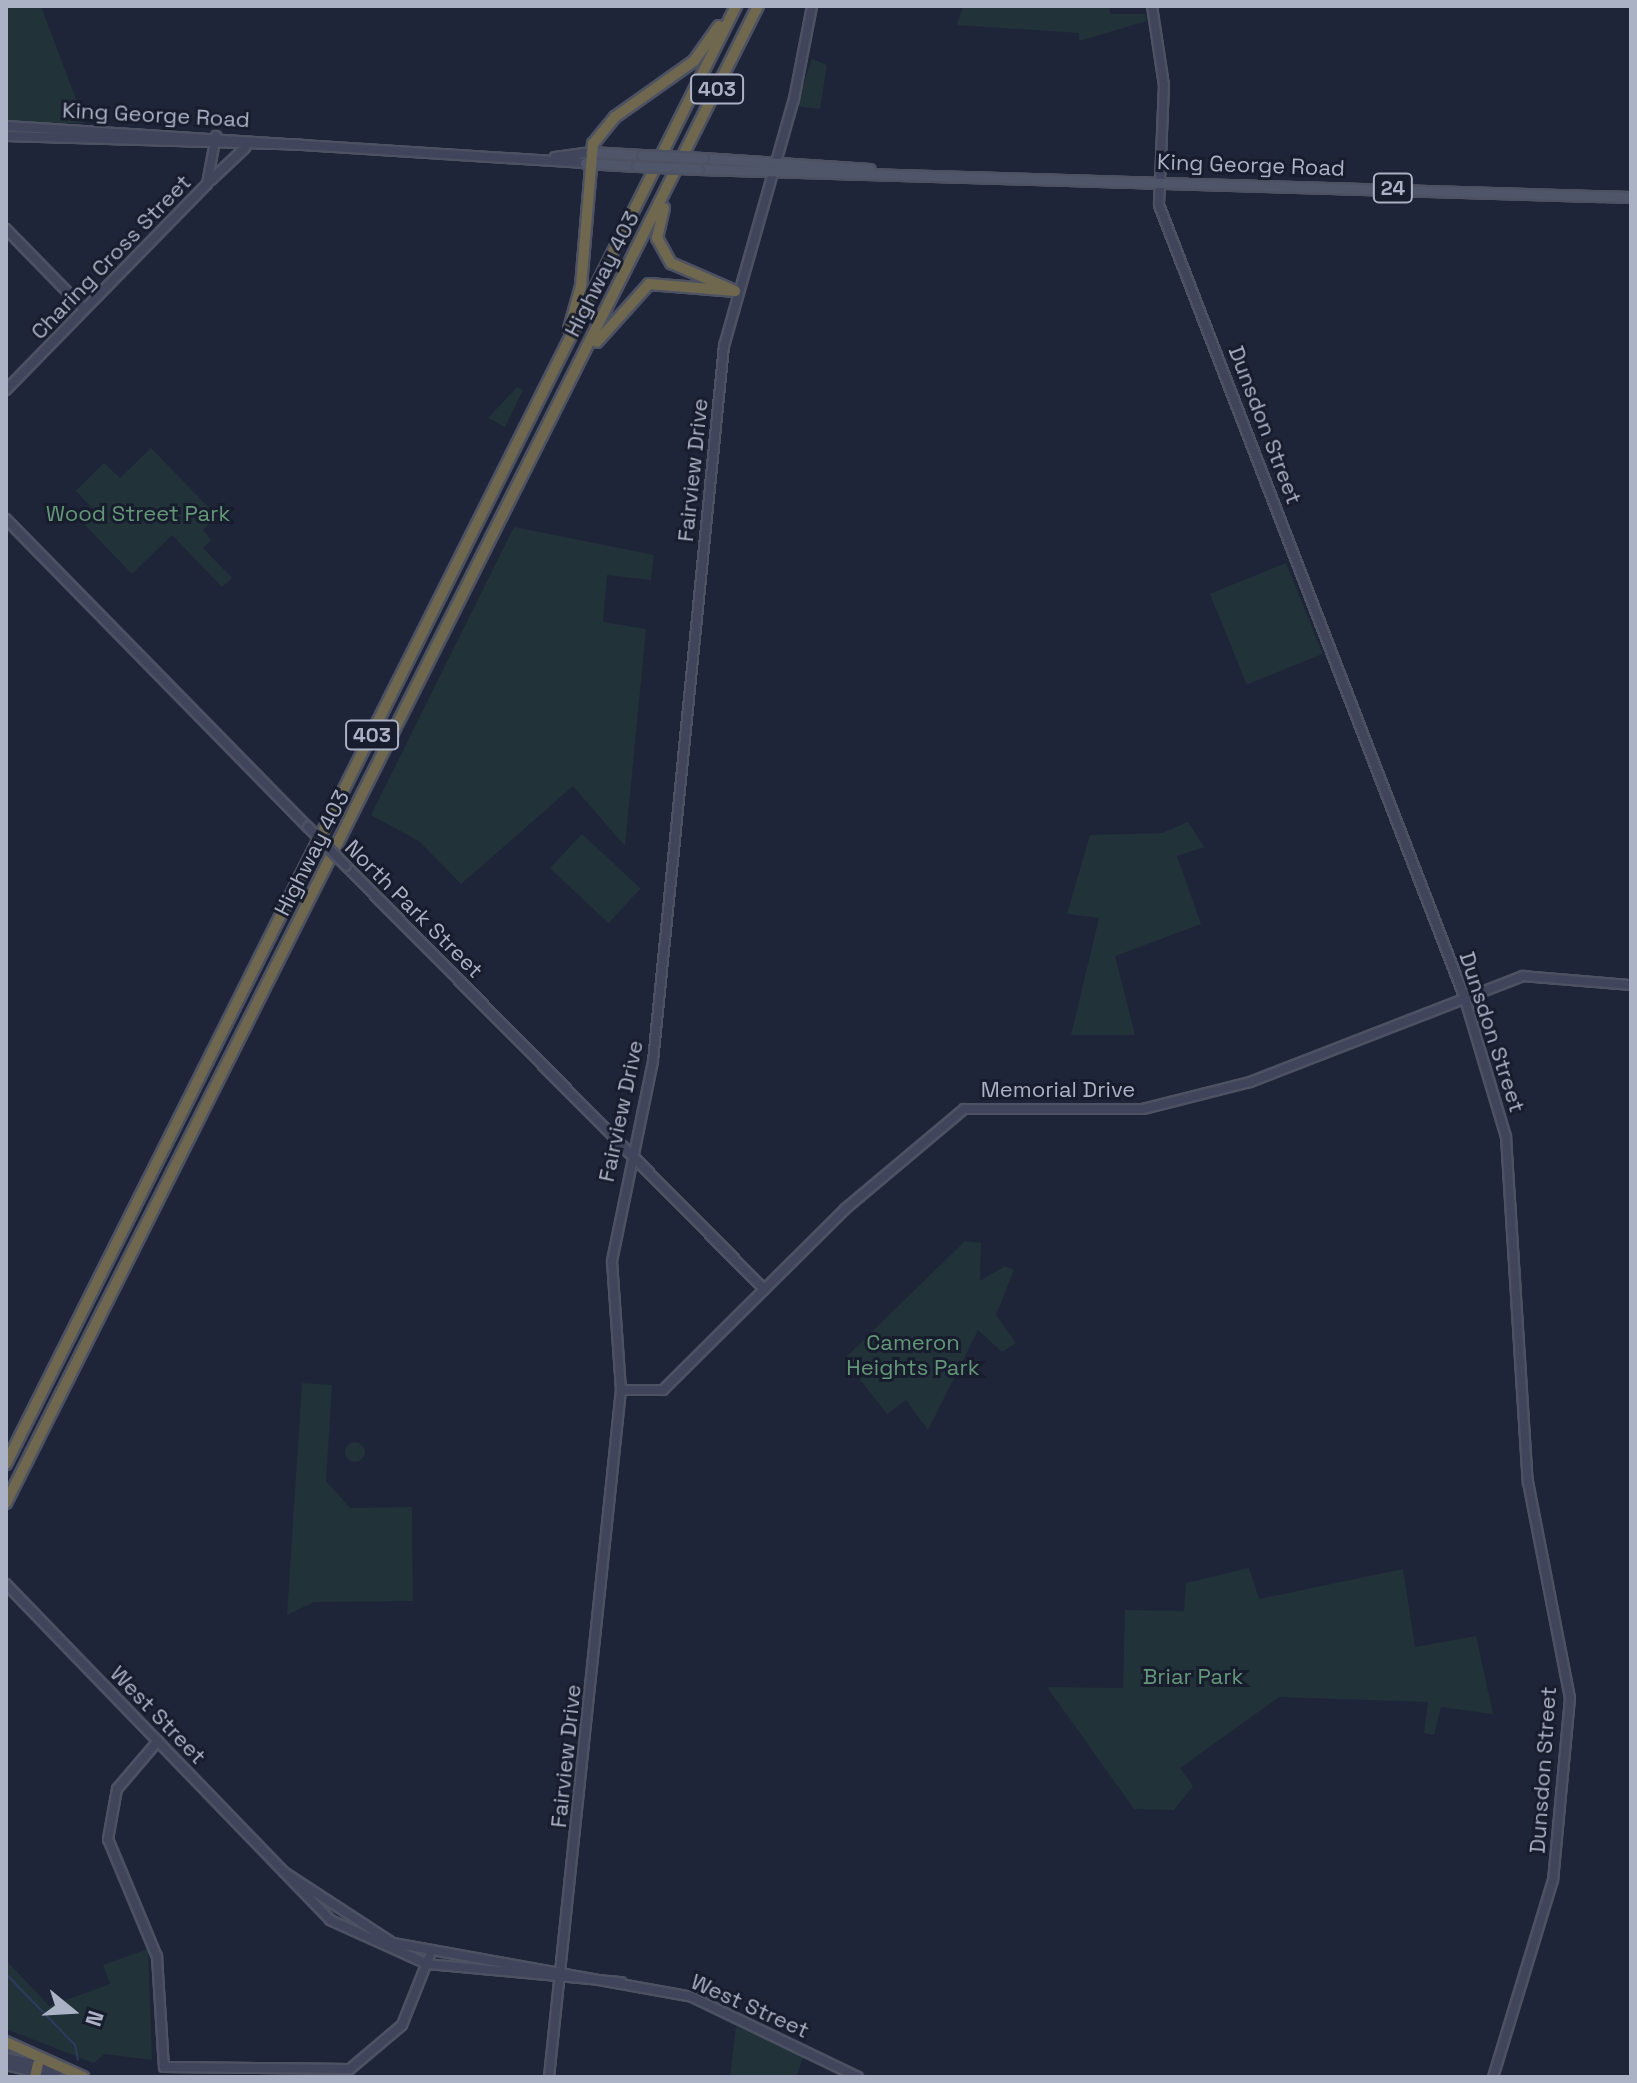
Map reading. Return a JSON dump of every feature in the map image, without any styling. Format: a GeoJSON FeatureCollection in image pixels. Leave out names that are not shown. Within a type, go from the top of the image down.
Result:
{"type":"FeatureCollection","features":[{"type":"Feature","properties":{"kind":"highway"},"geometry":{"type":"LineString","coordinates":[[547,387],[581,286],[585,163],[590,152],[615,117],[694,61],[734,6]]}},
{"type":"Feature","properties":{"kind":"highway","name":"Highway 403"},"geometry":{"type":"LineString","coordinates":[[6,1464],[547,387],[734,6]]}},
{"type":"Feature","properties":{"kind":"highway","name":"Highway 403"},"geometry":{"type":"LineString","coordinates":[[6,1503],[758,6]]}},
{"type":"Feature","properties":{"kind":"highway"},"geometry":{"type":"LineString","coordinates":[[676,172],[659,219],[662,253],[735,291]]}},
{"type":"Feature","properties":{"kind":"highway"},"geometry":{"type":"LineString","coordinates":[[553,416],[630,297],[661,281],[735,291]]}},
{"type":"Feature","properties":{"kind":"highway"},"geometry":{"type":"LineString","coordinates":[[6,2042],[82,2077]]}},
{"type":"Feature","properties":{"kind":"main road","name":"Fairview Drive"},"geometry":{"type":"LineString","coordinates":[[549,2077],[621,1390],[612,1261],[653,1061],[735,291],[772,171],[812,6]]}},
{"type":"Feature","properties":{"kind":"main road"},"geometry":{"type":"LineString","coordinates":[[1152,6],[1165,93],[1156,180]]}},
{"type":"Feature","properties":{"kind":"main road","name":"King George Road"},"geometry":{"type":"LineString","coordinates":[[6,126],[555,157],[585,163],[698,169],[870,169],[1631,197]]}},
{"type":"Feature","properties":{"kind":"main road","name":"King George Road"},"geometry":{"type":"LineString","coordinates":[[6,136],[245,148],[302,145]]}},
{"type":"Feature","properties":{"kind":"main road","name":"Charing Cross Street"},"geometry":{"type":"LineString","coordinates":[[6,390],[207,184],[216,136]]}},
{"type":"Feature","properties":{"kind":"main road"},"geometry":{"type":"LineString","coordinates":[[207,184],[245,148]]}},
{"type":"Feature","properties":{"kind":"main road","name":"King George Road"},"geometry":{"type":"LineString","coordinates":[[555,157],[590,152],[775,159],[870,169]]}},
{"type":"Feature","properties":{"kind":"main road","name":"Dunsdon Street"},"geometry":{"type":"LineString","coordinates":[[1156,180],[1464,996],[1506,1137],[1528,1482],[1570,1698],[1553,1880],[1493,2077]]}},
{"type":"Feature","properties":{"kind":"main road"},"geometry":{"type":"LineString","coordinates":[[6,229],[84,309]]}},
{"type":"Feature","properties":{"kind":"main road","name":"North Park Street"},"geometry":{"type":"LineString","coordinates":[[6,519],[764,1289]]}},
{"type":"Feature","properties":{"kind":"main road","name":"Memorial Drive"},"geometry":{"type":"LineString","coordinates":[[621,1390],[663,1390],[923,1137],[964,1109],[1173,1103],[1250,1082],[1464,996],[1539,974],[1631,985]]}},
{"type":"Feature","properties":{"kind":"main road","name":"West Street"},"geometry":{"type":"LineString","coordinates":[[6,1584],[284,1872],[371,1934],[429,1959],[621,1982],[711,2004],[858,2077]]}},
{"type":"Feature","properties":{"kind":"main road"},"geometry":{"type":"LineString","coordinates":[[158,1741],[117,1789],[108,1826],[117,1870],[160,1972],[160,2063],[177,2070],[322,2075],[350,2069],[389,2042],[414,2004],[429,1959]]}},
{"type":"Feature","properties":{"kind":"main road"},"geometry":{"type":"LineString","coordinates":[[6,2058],[56,2077]]}},
{"type":"Feature","properties":{"kind":"main road"},"geometry":{"type":"LineString","coordinates":[[6,2065],[82,2077]]}},
{"type":"Feature","properties":{"kind":"green space"},"geometry":{"type":"Polygon","coordinates":[[[6,6],[41,6],[85,123],[6,123],[6,6]]]}},
{"type":"Feature","properties":{"kind":"green space"},"geometry":{"type":"Polygon","coordinates":[[[963,6],[1109,6],[1111,14],[1145,14],[1147,21],[1079,41],[1079,33],[957,25],[963,6]]]}},
{"type":"Feature","properties":{"kind":"green space"},"geometry":{"type":"Polygon","coordinates":[[[812,59],[827,65],[820,109],[796,106],[812,59]]]}},
{"type":"Feature","properties":{"kind":"green space"},"geometry":{"type":"Polygon","coordinates":[[[517,387],[523,390],[505,427],[488,418],[517,387]]]}},
{"type":"Feature","properties":{"kind":"green space","name":"Wood Street Park"},"geometry":{"type":"Polygon","coordinates":[[[151,448],[217,516],[203,530],[211,540],[203,548],[232,578],[222,587],[172,535],[132,574],[83,523],[95,511],[76,491],[104,463],[120,478],[151,448]]]}},
{"type":"Feature","properties":{"kind":"green space"},"geometry":{"type":"Polygon","coordinates":[[[514,527],[654,555],[651,580],[607,575],[603,622],[646,629],[625,846],[573,786],[461,884],[419,841],[371,815],[514,527]]]}},
{"type":"Feature","properties":{"kind":"green space"},"geometry":{"type":"Polygon","coordinates":[[[1286,563],[1323,654],[1247,685],[1210,594],[1286,563]]]}},
{"type":"Feature","properties":{"kind":"green space"},"geometry":{"type":"Polygon","coordinates":[[[1188,822],[1204,847],[1177,856],[1201,924],[1115,956],[1135,1035],[1071,1035],[1099,918],[1067,914],[1090,835],[1162,833],[1188,822]]]}},
{"type":"Feature","properties":{"kind":"green space"},"geometry":{"type":"Polygon","coordinates":[[[582,834],[641,889],[608,923],[550,868],[582,834]]]}},
{"type":"Feature","properties":{"kind":"green space","name":"Cameron Heights Park"},"geometry":{"type":"Polygon","coordinates":[[[965,1241],[981,1243],[980,1281],[1005,1266],[1014,1270],[996,1315],[1016,1343],[1002,1352],[978,1330],[928,1430],[906,1400],[887,1414],[844,1359],[965,1241]]]}},
{"type":"Feature","properties":{"kind":"green space"},"geometry":{"type":"Polygon","coordinates":[[[302,1383],[332,1385],[326,1481],[350,1508],[412,1507],[413,1601],[314,1602],[287,1615],[302,1383]]]}},
{"type":"Feature","properties":{"kind":"green space"},"geometry":{"type":"Polygon","coordinates":[[[355,1442],[362,1445],[365,1452],[362,1459],[355,1462],[348,1459],[345,1452],[348,1445],[355,1442]]]}},
{"type":"Feature","properties":{"kind":"green space","name":"Briar Park"},"geometry":{"type":"Polygon","coordinates":[[[1249,1568],[1259,1599],[1403,1569],[1415,1647],[1476,1636],[1493,1714],[1441,1707],[1434,1735],[1424,1733],[1428,1702],[1279,1697],[1180,1768],[1193,1786],[1174,1810],[1134,1809],[1047,1687],[1123,1688],[1125,1610],[1184,1611],[1186,1583],[1249,1568]]]}},
{"type":"Feature","properties":{"kind":"green space"},"geometry":{"type":"Polygon","coordinates":[[[148,1949],[152,2060],[104,2054],[94,2063],[6,2029],[6,1960],[49,2006],[110,1984],[103,1965],[148,1949]]]}},
{"type":"Feature","properties":{"kind":"green space"},"geometry":{"type":"Polygon","coordinates":[[[736,2026],[803,2057],[797,2075],[730,2077],[736,2026]]]}},
{"type":"Feature","properties":{"kind":"waterway"},"geometry":{"type":"LineString","coordinates":[[6,1974],[75,2045],[78,2060]]}}]}
